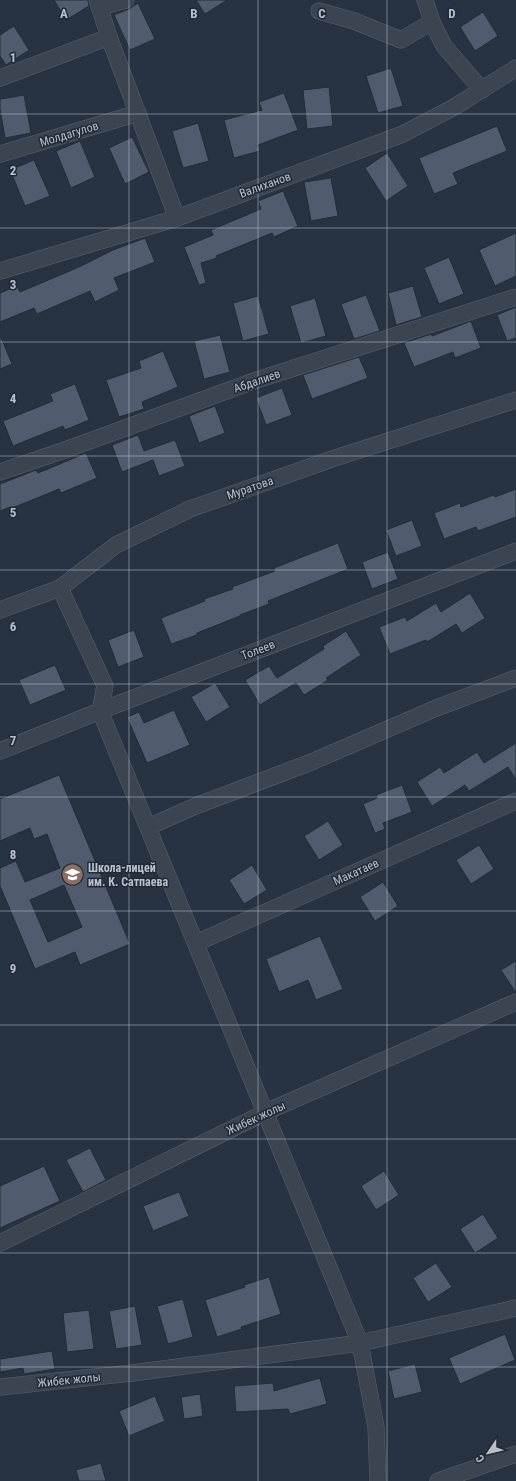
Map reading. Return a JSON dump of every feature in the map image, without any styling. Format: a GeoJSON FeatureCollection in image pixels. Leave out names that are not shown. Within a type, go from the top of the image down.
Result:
{"type":"FeatureCollection","features":[{"type":"Feature","properties":{"kind":"street"},"geometry":{"type":"LineString","coordinates":[[126,0],[98,4],[177,218]]}},
{"type":"Feature","properties":{"kind":"street"},"geometry":{"type":"LineString","coordinates":[[425,0],[432,22],[444,46],[482,90]]}},
{"type":"Feature","properties":{"kind":"street"},"geometry":{"type":"LineString","coordinates":[[319,11],[354,21],[401,40],[432,22]]}},
{"type":"Feature","properties":{"kind":"street"},"geometry":{"type":"LineString","coordinates":[[0,78],[109,37]]}},
{"type":"Feature","properties":{"kind":"street","name":"Валиханов"},"geometry":{"type":"LineString","coordinates":[[0,271],[177,218],[403,134],[456,106],[516,68]]}},
{"type":"Feature","properties":{"kind":"street"},"geometry":{"type":"LineString","coordinates":[[495,82],[516,82]]}},
{"type":"Feature","properties":{"kind":"street","name":"Молдагулов"},"geometry":{"type":"LineString","coordinates":[[0,154],[138,112]]}},
{"type":"Feature","properties":{"kind":"street","name":"Абдалиев"},"geometry":{"type":"LineString","coordinates":[[0,472],[65,450],[254,381],[516,297]]}},
{"type":"Feature","properties":{"kind":"street","name":"Муратова"},"geometry":{"type":"LineString","coordinates":[[0,610],[60,588],[116,545],[190,509],[335,458],[516,400]]}},
{"type":"Feature","properties":{"kind":"street","name":"Толеев"},"geometry":{"type":"LineString","coordinates":[[0,751],[100,710],[516,551]]}},
{"type":"Feature","properties":{"kind":"street"},"geometry":{"type":"LineString","coordinates":[[60,588],[105,686],[100,710],[360,1343],[376,1427],[378,1481]]}},
{"type":"Feature","properties":{"kind":"street"},"geometry":{"type":"LineString","coordinates":[[148,827],[198,805],[309,763],[434,709],[516,678]]}},
{"type":"Feature","properties":{"kind":"street","name":"Макатаев"},"geometry":{"type":"LineString","coordinates":[[196,943],[516,801]]}},
{"type":"Feature","properties":{"kind":"street","name":"Жибек жолы"},"geometry":{"type":"LineString","coordinates":[[0,1243],[266,1112],[516,1002]]}},
{"type":"Feature","properties":{"kind":"street","name":"Жибек жолы"},"geometry":{"type":"LineString","coordinates":[[0,1387],[132,1373],[360,1343],[516,1308]]}},
{"type":"Feature","properties":{"kind":"street"},"geometry":{"type":"LineString","coordinates":[[438,1481],[516,1454]]}},
{"type":"Feature","properties":{"kind":"building"},"geometry":{"type":"Polygon","coordinates":[[[54,0],[88,0],[89,6],[66,20],[54,0]]]}},
{"type":"Feature","properties":{"kind":"building"},"geometry":{"type":"Polygon","coordinates":[[[196,0],[227,0],[205,14],[196,0]]]}},
{"type":"Feature","properties":{"kind":"building"},"geometry":{"type":"Polygon","coordinates":[[[138,3],[155,39],[130,50],[114,15],[129,9],[138,3]]]}},
{"type":"Feature","properties":{"kind":"building"},"geometry":{"type":"Polygon","coordinates":[[[483,12],[498,36],[475,51],[460,27],[483,12]]]}},
{"type":"Feature","properties":{"kind":"building"},"geometry":{"type":"Polygon","coordinates":[[[14,26],[29,50],[6,65],[0,56],[0,35],[14,26]]]}},
{"type":"Feature","properties":{"kind":"building"},"geometry":{"type":"Polygon","coordinates":[[[391,68],[403,106],[378,113],[366,76],[391,68]]]}},
{"type":"Feature","properties":{"kind":"building"},"geometry":{"type":"Polygon","coordinates":[[[329,87],[333,126],[307,129],[303,90],[329,87]]]}},
{"type":"Feature","properties":{"kind":"building"},"geometry":{"type":"Polygon","coordinates":[[[284,93],[298,130],[258,145],[260,151],[234,158],[224,120],[262,110],[259,102],[284,93]]]}},
{"type":"Feature","properties":{"kind":"building"},"geometry":{"type":"Polygon","coordinates":[[[24,95],[31,133],[5,138],[0,109],[0,99],[24,95]]]}},
{"type":"Feature","properties":{"kind":"building"},"geometry":{"type":"Polygon","coordinates":[[[198,123],[209,161],[183,168],[172,131],[198,123]]]}},
{"type":"Feature","properties":{"kind":"building"},"geometry":{"type":"Polygon","coordinates":[[[497,126],[507,151],[453,173],[458,184],[434,194],[419,158],[497,126]]]}},
{"type":"Feature","properties":{"kind":"building"},"geometry":{"type":"Polygon","coordinates":[[[132,137],[149,172],[125,184],[109,148],[132,137]]]}},
{"type":"Feature","properties":{"kind":"building"},"geometry":{"type":"Polygon","coordinates":[[[80,141],[95,177],[71,188],[56,151],[80,141]]]}},
{"type":"Feature","properties":{"kind":"building"},"geometry":{"type":"Polygon","coordinates":[[[387,153],[408,186],[386,201],[365,168],[387,153]]]}},
{"type":"Feature","properties":{"kind":"building"},"geometry":{"type":"Polygon","coordinates":[[[34,160],[50,196],[25,206],[10,170],[34,160]]]}},
{"type":"Feature","properties":{"kind":"building"},"geometry":{"type":"Polygon","coordinates":[[[331,178],[338,216],[311,221],[304,182],[331,178]]]}},
{"type":"Feature","properties":{"kind":"building"},"geometry":{"type":"Polygon","coordinates":[[[283,191],[298,226],[274,237],[272,233],[216,256],[217,258],[201,263],[206,283],[199,285],[184,247],[213,235],[211,230],[261,209],[258,201],[283,191]]]}},
{"type":"Feature","properties":{"kind":"building"},"geometry":{"type":"Polygon","coordinates":[[[516,233],[516,276],[495,286],[479,250],[516,233]]]}},
{"type":"Feature","properties":{"kind":"building"},"geometry":{"type":"Polygon","coordinates":[[[145,238],[155,262],[114,278],[119,290],[95,302],[90,291],[37,314],[34,308],[0,322],[0,293],[17,286],[20,292],[79,267],[113,250],[145,238]]]}},
{"type":"Feature","properties":{"kind":"building"},"geometry":{"type":"Polygon","coordinates":[[[449,257],[464,294],[439,304],[424,268],[449,257]]]}},
{"type":"Feature","properties":{"kind":"building"},"geometry":{"type":"Polygon","coordinates":[[[413,286],[422,317],[396,325],[388,293],[413,286]]]}},
{"type":"Feature","properties":{"kind":"building"},"geometry":{"type":"Polygon","coordinates":[[[366,295],[380,331],[354,339],[341,304],[366,295]]]}},
{"type":"Feature","properties":{"kind":"building"},"geometry":{"type":"Polygon","coordinates":[[[258,296],[269,334],[243,341],[233,303],[258,296]]]}},
{"type":"Feature","properties":{"kind":"building"},"geometry":{"type":"Polygon","coordinates":[[[315,298],[326,336],[301,343],[290,306],[315,298]]]}},
{"type":"Feature","properties":{"kind":"building"},"geometry":{"type":"Polygon","coordinates":[[[516,307],[516,338],[507,341],[497,315],[516,307]]]}},
{"type":"Feature","properties":{"kind":"building"},"geometry":{"type":"Polygon","coordinates":[[[471,321],[481,348],[455,358],[453,352],[414,367],[404,343],[431,334],[432,336],[471,321]]]}},
{"type":"Feature","properties":{"kind":"building"},"geometry":{"type":"Polygon","coordinates":[[[0,335],[12,364],[0,369],[0,335]]]}},
{"type":"Feature","properties":{"kind":"building"},"geometry":{"type":"Polygon","coordinates":[[[220,335],[230,372],[204,379],[194,341],[220,335]]]}},
{"type":"Feature","properties":{"kind":"building"},"geometry":{"type":"Polygon","coordinates":[[[163,351],[178,387],[142,402],[144,409],[119,417],[106,380],[141,368],[139,361],[163,351]]]}},
{"type":"Feature","properties":{"kind":"building"},"geometry":{"type":"Polygon","coordinates":[[[359,357],[368,378],[312,399],[303,375],[359,357]]]}},
{"type":"Feature","properties":{"kind":"building"},"geometry":{"type":"Polygon","coordinates":[[[75,384],[89,420],[65,430],[63,426],[13,446],[3,421],[53,401],[50,394],[75,384]]]}},
{"type":"Feature","properties":{"kind":"building"},"geometry":{"type":"Polygon","coordinates":[[[282,388],[292,415],[266,425],[256,398],[282,388]]]}},
{"type":"Feature","properties":{"kind":"building"},"geometry":{"type":"Polygon","coordinates":[[[215,406],[225,433],[199,443],[189,416],[215,406]]]}},
{"type":"Feature","properties":{"kind":"building"},"geometry":{"type":"Polygon","coordinates":[[[138,435],[144,451],[175,440],[185,466],[159,476],[153,460],[122,472],[112,445],[138,435]]]}},
{"type":"Feature","properties":{"kind":"building"},"geometry":{"type":"Polygon","coordinates":[[[86,453],[97,478],[61,493],[59,489],[10,509],[10,507],[0,511],[0,484],[36,470],[38,473],[86,453]]]}},
{"type":"Feature","properties":{"kind":"building"},"geometry":{"type":"Polygon","coordinates":[[[516,489],[516,517],[478,531],[476,527],[444,539],[434,513],[460,503],[461,507],[516,489]]]}},
{"type":"Feature","properties":{"kind":"building"},"geometry":{"type":"Polygon","coordinates":[[[412,520],[422,546],[396,556],[386,530],[412,520]]]}},
{"type":"Feature","properties":{"kind":"building"},"geometry":{"type":"Polygon","coordinates":[[[338,543],[348,569],[268,601],[269,604],[197,633],[197,635],[171,644],[161,618],[205,601],[204,599],[233,589],[232,587],[275,571],[274,568],[338,543]]]}},
{"type":"Feature","properties":{"kind":"building"},"geometry":{"type":"Polygon","coordinates":[[[388,552],[398,579],[372,589],[362,562],[388,552]]]}},
{"type":"Feature","properties":{"kind":"building"},"geometry":{"type":"Polygon","coordinates":[[[470,593],[485,618],[462,633],[456,624],[427,642],[426,640],[390,654],[379,627],[405,617],[407,621],[436,603],[441,612],[470,593]]]}},
{"type":"Feature","properties":{"kind":"building"},"geometry":{"type":"Polygon","coordinates":[[[134,630],[144,657],[118,667],[108,640],[134,630]]]}},
{"type":"Feature","properties":{"kind":"building"},"geometry":{"type":"Polygon","coordinates":[[[346,631],[361,655],[326,678],[328,680],[304,695],[296,683],[260,705],[245,680],[269,666],[277,678],[324,649],[323,646],[346,631]]]}},
{"type":"Feature","properties":{"kind":"building"},"geometry":{"type":"Polygon","coordinates":[[[55,665],[66,690],[30,705],[19,680],[55,665]]]}},
{"type":"Feature","properties":{"kind":"building"},"geometry":{"type":"Polygon","coordinates":[[[215,683],[230,707],[206,722],[191,697],[215,683]]]}},
{"type":"Feature","properties":{"kind":"building"},"geometry":{"type":"Polygon","coordinates":[[[174,710],[190,745],[147,763],[127,717],[139,712],[144,723],[174,710]]]}},
{"type":"Feature","properties":{"kind":"building"},"geometry":{"type":"Polygon","coordinates":[[[516,743],[516,780],[508,767],[469,791],[465,785],[432,806],[417,782],[440,767],[444,773],[477,752],[484,763],[516,743]]]}},
{"type":"Feature","properties":{"kind":"building","name":"Школа-лицей им. К. Сатпаева"},"geometry":{"type":"Polygon","coordinates":[[[59,775],[130,944],[80,965],[75,952],[35,969],[0,886],[0,868],[16,861],[25,882],[60,868],[47,834],[34,839],[30,828],[0,841],[0,799],[59,775]],[[64,885],[30,900],[48,942],[82,927],[64,885]]]}},
{"type":"Feature","properties":{"kind":"building"},"geometry":{"type":"Polygon","coordinates":[[[402,785],[412,812],[383,823],[385,829],[375,833],[363,804],[377,798],[376,795],[402,785]]]}},
{"type":"Feature","properties":{"kind":"building"},"geometry":{"type":"Polygon","coordinates":[[[328,821],[343,845],[319,860],[304,836],[328,821]]]}},
{"type":"Feature","properties":{"kind":"building"},"geometry":{"type":"Polygon","coordinates":[[[479,845],[494,869],[471,884],[456,860],[479,845]]]}},
{"type":"Feature","properties":{"kind":"building"},"geometry":{"type":"Polygon","coordinates":[[[252,865],[267,890],[244,904],[229,880],[252,865]]]}},
{"type":"Feature","properties":{"kind":"building"},"geometry":{"type":"Polygon","coordinates":[[[383,882],[398,906],[375,921],[360,897],[383,882]]]}},
{"type":"Feature","properties":{"kind":"building"},"geometry":{"type":"Polygon","coordinates":[[[320,936],[343,989],[316,1000],[308,980],[279,992],[266,959],[320,936]]]}},
{"type":"Feature","properties":{"kind":"building"},"geometry":{"type":"Polygon","coordinates":[[[516,961],[516,993],[501,970],[516,961]]]}},
{"type":"Feature","properties":{"kind":"building"},"geometry":{"type":"Polygon","coordinates":[[[90,1148],[106,1180],[83,1192],[66,1160],[90,1148]]]}},
{"type":"Feature","properties":{"kind":"building"},"geometry":{"type":"Polygon","coordinates":[[[44,1166],[60,1201],[0,1228],[0,1186],[44,1166]]]}},
{"type":"Feature","properties":{"kind":"building"},"geometry":{"type":"Polygon","coordinates":[[[384,1171],[399,1195],[376,1210],[361,1186],[384,1171]]]}},
{"type":"Feature","properties":{"kind":"building"},"geometry":{"type":"Polygon","coordinates":[[[179,1192],[189,1216],[153,1231],[143,1206],[179,1192]]]}},
{"type":"Feature","properties":{"kind":"building"},"geometry":{"type":"Polygon","coordinates":[[[483,1214],[498,1238],[475,1253],[460,1229],[483,1214]]]}},
{"type":"Feature","properties":{"kind":"building"},"geometry":{"type":"Polygon","coordinates":[[[436,1263],[452,1287],[428,1302],[413,1278],[436,1263]]]}},
{"type":"Feature","properties":{"kind":"building"},"geometry":{"type":"Polygon","coordinates":[[[269,1277],[281,1314],[241,1327],[242,1329],[217,1337],[205,1300],[245,1287],[244,1285],[269,1277]]]}},
{"type":"Feature","properties":{"kind":"building"},"geometry":{"type":"Polygon","coordinates":[[[183,1299],[193,1337],[168,1344],[157,1306],[183,1299]]]}},
{"type":"Feature","properties":{"kind":"building"},"geometry":{"type":"Polygon","coordinates":[[[135,1306],[142,1345],[116,1349],[109,1311],[135,1306]]]}},
{"type":"Feature","properties":{"kind":"building"},"geometry":{"type":"Polygon","coordinates":[[[89,1310],[94,1349],[67,1352],[63,1313],[89,1310]]]}},
{"type":"Feature","properties":{"kind":"building"},"geometry":{"type":"Polygon","coordinates":[[[505,1334],[515,1360],[460,1384],[449,1358],[505,1334]]]}},
{"type":"Feature","properties":{"kind":"building"},"geometry":{"type":"Polygon","coordinates":[[[52,1351],[55,1369],[24,1374],[23,1368],[0,1372],[0,1359],[52,1351]]]}},
{"type":"Feature","properties":{"kind":"building"},"geometry":{"type":"Polygon","coordinates":[[[415,1364],[422,1392],[394,1399],[388,1371],[415,1364]]]}},
{"type":"Feature","properties":{"kind":"building"},"geometry":{"type":"Polygon","coordinates":[[[320,1378],[327,1404],[290,1414],[288,1409],[236,1412],[234,1386],[273,1383],[274,1391],[320,1378]]]}},
{"type":"Feature","properties":{"kind":"building"},"geometry":{"type":"Polygon","coordinates":[[[200,1394],[203,1416],[184,1419],[181,1397],[200,1394]]]}},
{"type":"Feature","properties":{"kind":"building"},"geometry":{"type":"Polygon","coordinates":[[[155,1396],[165,1421],[129,1436],[119,1411],[155,1396]]]}},
{"type":"Feature","properties":{"kind":"building"},"geometry":{"type":"Polygon","coordinates":[[[101,1463],[106,1481],[79,1481],[76,1470],[101,1463]]]}},
{"type":"Feature","properties":{"kind":"place","name":"Школа-лицей им. К. Сатпаева"},"geometry":{"type":"Point","coordinates":[72,875]}}]}
